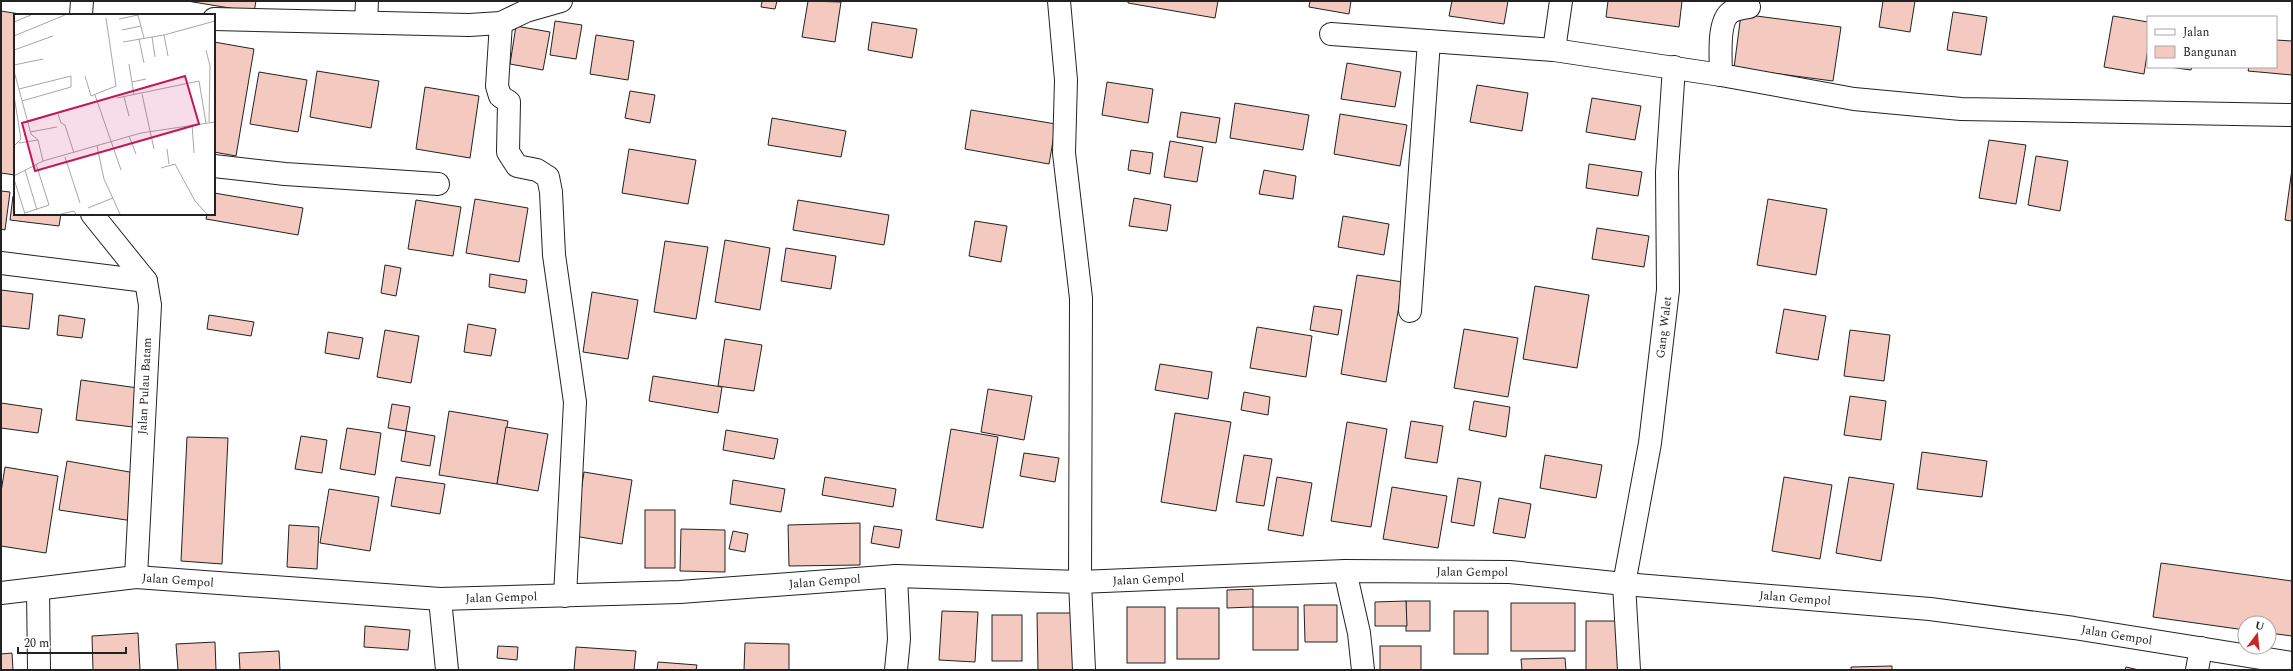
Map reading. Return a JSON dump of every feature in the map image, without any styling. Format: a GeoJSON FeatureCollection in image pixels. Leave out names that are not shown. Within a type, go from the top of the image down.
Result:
{"type":"FeatureCollection","features":[{"type":"Feature","properties":{"kind":"street"},"geometry":{"type":"LineString","coordinates":[[81,14],[82,1]]}},
{"type":"Feature","properties":{"kind":"street"},"geometry":{"type":"LineString","coordinates":[[215,18],[366,11],[469,24],[501,23],[526,11],[561,1]]}},
{"type":"Feature","properties":{"kind":"street"},"geometry":{"type":"LineString","coordinates":[[1059,1],[1066,80],[1064,153],[1081,298],[1080,582],[1084,670]]}},
{"type":"Feature","properties":{"kind":"street"},"geometry":{"type":"LineString","coordinates":[[1554,50],[1561,1]]}},
{"type":"Feature","properties":{"kind":"street"},"geometry":{"type":"LineString","coordinates":[[1721,75],[1722,29],[1726,18],[1731,12],[1750,7]]}},
{"type":"Feature","properties":{"kind":"street"},"geometry":{"type":"LineString","coordinates":[[501,23],[497,86],[500,96],[509,102],[508,152],[517,166],[537,170],[548,177],[551,192],[554,255],[575,402],[565,596]]}},
{"type":"Feature","properties":{"kind":"street"},"geometry":{"type":"LineString","coordinates":[[1331,34],[1554,50],[1721,75],[1854,99],[1961,109],[2292,115]]}},
{"type":"Feature","properties":{"kind":"street"},"geometry":{"type":"LineString","coordinates":[[1410,311],[1430,41]]}},
{"type":"Feature","properties":{"kind":"street","name":"Gang Walet"},"geometry":{"type":"LineString","coordinates":[[1629,670],[1624,584],[1650,443],[1668,290],[1667,172],[1674,68]]}},
{"type":"Feature","properties":{"kind":"street"},"geometry":{"type":"LineString","coordinates":[[215,166],[285,174],[438,184]]}},
{"type":"Feature","properties":{"kind":"street","name":"Jalan Pulau Batam"},"geometry":{"type":"LineString","coordinates":[[93,215],[146,281],[150,305],[136,577]]}},
{"type":"Feature","properties":{"kind":"street"},"geometry":{"type":"LineString","coordinates":[[1,263],[146,281]]}},
{"type":"Feature","properties":{"kind":"street"},"geometry":{"type":"LineString","coordinates":[[1345,571],[1359,633],[1363,670]]}},
{"type":"Feature","properties":{"kind":"street","name":"Jalan Gempol"},"geometry":{"type":"LineString","coordinates":[[1,592],[136,577],[440,599],[680,592],[896,576],[1080,582],[1345,571],[1510,572],[1624,584],[1930,609],[2201,648],[2292,663]]}},
{"type":"Feature","properties":{"kind":"street"},"geometry":{"type":"LineString","coordinates":[[896,576],[899,639],[896,670]]}},
{"type":"Feature","properties":{"kind":"street"},"geometry":{"type":"LineString","coordinates":[[38,589],[39,670]]}},
{"type":"Feature","properties":{"kind":"street"},"geometry":{"type":"LineString","coordinates":[[440,599],[447,670]]}},
{"type":"Feature","properties":{"kind":"street"},"geometry":{"type":"LineString","coordinates":[[2197,670],[2201,648]]}},
{"type":"Feature","properties":{"kind":"building"},"geometry":{"type":"Polygon","coordinates":[[[187,1],[256,1],[254,12],[187,1]]]}},
{"type":"Feature","properties":{"kind":"building"},"geometry":{"type":"Polygon","coordinates":[[[762,1],[777,1],[775,9],[761,7],[762,1]]]}},
{"type":"Feature","properties":{"kind":"building"},"geometry":{"type":"Polygon","coordinates":[[[808,1],[841,2],[835,42],[802,37],[808,1]]]}},
{"type":"Feature","properties":{"kind":"building"},"geometry":{"type":"Polygon","coordinates":[[[1128,1],[1218,1],[1215,18],[1128,3],[1128,1]]]}},
{"type":"Feature","properties":{"kind":"building"},"geometry":{"type":"Polygon","coordinates":[[[1310,1],[1351,1],[1349,14],[1309,7],[1310,1]]]}},
{"type":"Feature","properties":{"kind":"building"},"geometry":{"type":"Polygon","coordinates":[[[1452,1],[1508,1],[1504,24],[1449,16],[1452,1]]]}},
{"type":"Feature","properties":{"kind":"building"},"geometry":{"type":"Polygon","coordinates":[[[1608,1],[1682,1],[1679,27],[1606,17],[1608,1]]]}},
{"type":"Feature","properties":{"kind":"building"},"geometry":{"type":"Polygon","coordinates":[[[1883,1],[1915,1],[1910,32],[1879,27],[1883,1]]]}},
{"type":"Feature","properties":{"kind":"building"},"geometry":{"type":"Polygon","coordinates":[[[1,11],[20,14],[14,14],[14,175],[1,173],[1,11]]]}},
{"type":"Feature","properties":{"kind":"building"},"geometry":{"type":"Polygon","coordinates":[[[1953,12],[1987,17],[1981,55],[1947,50],[1953,12]]]}},
{"type":"Feature","properties":{"kind":"building"},"geometry":{"type":"Polygon","coordinates":[[[1741,14],[1841,27],[1833,81],[1734,68],[1741,14]]]}},
{"type":"Feature","properties":{"kind":"building"},"geometry":{"type":"Polygon","coordinates":[[[2113,16],[2147,22],[2147,54],[2144,74],[2104,67],[2113,16]]]}},
{"type":"Feature","properties":{"kind":"building"},"geometry":{"type":"Polygon","coordinates":[[[555,21],[582,25],[576,59],[550,55],[555,21]]]}},
{"type":"Feature","properties":{"kind":"building"},"geometry":{"type":"Polygon","coordinates":[[[872,22],[917,29],[912,58],[868,50],[872,22]]]}},
{"type":"Feature","properties":{"kind":"building"},"geometry":{"type":"Polygon","coordinates":[[[516,26],[550,32],[543,70],[510,64],[516,26]]]}},
{"type":"Feature","properties":{"kind":"building"},"geometry":{"type":"Polygon","coordinates":[[[596,35],[634,41],[628,80],[590,74],[596,35]]]}},
{"type":"Feature","properties":{"kind":"building"},"geometry":{"type":"Polygon","coordinates":[[[2277,40],[2292,41],[2292,75],[2248,71],[2249,68],[2277,68],[2277,40]]]}},
{"type":"Feature","properties":{"kind":"building"},"geometry":{"type":"Polygon","coordinates":[[[215,42],[254,49],[236,156],[215,152],[215,42]]]}},
{"type":"Feature","properties":{"kind":"building"},"geometry":{"type":"Polygon","coordinates":[[[1347,63],[1401,72],[1395,107],[1341,99],[1347,63]]]}},
{"type":"Feature","properties":{"kind":"building"},"geometry":{"type":"Polygon","coordinates":[[[2176,68],[2192,68],[2191,70],[2176,68]]]}},
{"type":"Feature","properties":{"kind":"building"},"geometry":{"type":"Polygon","coordinates":[[[317,71],[379,81],[371,128],[310,117],[317,71]]]}},
{"type":"Feature","properties":{"kind":"building"},"geometry":{"type":"Polygon","coordinates":[[[259,72],[307,80],[298,132],[250,124],[259,72]]]}},
{"type":"Feature","properties":{"kind":"building"},"geometry":{"type":"Polygon","coordinates":[[[1107,82],[1153,89],[1148,123],[1102,115],[1107,82]]]}},
{"type":"Feature","properties":{"kind":"building"},"geometry":{"type":"Polygon","coordinates":[[[1477,85],[1528,93],[1522,131],[1470,122],[1477,85]]]}},
{"type":"Feature","properties":{"kind":"building"},"geometry":{"type":"Polygon","coordinates":[[[425,87],[479,96],[470,158],[416,149],[425,87]]]}},
{"type":"Feature","properties":{"kind":"building"},"geometry":{"type":"Polygon","coordinates":[[[630,91],[655,95],[650,123],[625,118],[630,91]]]}},
{"type":"Feature","properties":{"kind":"building"},"geometry":{"type":"Polygon","coordinates":[[[1592,98],[1641,106],[1635,140],[1586,132],[1592,98]]]}},
{"type":"Feature","properties":{"kind":"building"},"geometry":{"type":"Polygon","coordinates":[[[1235,103],[1309,115],[1303,150],[1230,138],[1235,103]]]}},
{"type":"Feature","properties":{"kind":"building"},"geometry":{"type":"Polygon","coordinates":[[[971,110],[1056,124],[1049,164],[965,149],[971,110]]]}},
{"type":"Feature","properties":{"kind":"building"},"geometry":{"type":"Polygon","coordinates":[[[1181,112],[1220,118],[1216,143],[1177,137],[1181,112]]]}},
{"type":"Feature","properties":{"kind":"building"},"geometry":{"type":"Polygon","coordinates":[[[1340,114],[1407,125],[1400,166],[1334,154],[1340,114]]]}},
{"type":"Feature","properties":{"kind":"building"},"geometry":{"type":"Polygon","coordinates":[[[772,118],[846,131],[841,157],[768,145],[772,118]]]}},
{"type":"Feature","properties":{"kind":"building"},"geometry":{"type":"Polygon","coordinates":[[[1989,140],[2026,145],[2016,204],[1979,198],[1989,140]]]}},
{"type":"Feature","properties":{"kind":"building"},"geometry":{"type":"Polygon","coordinates":[[[1170,141],[1203,147],[1197,182],[1164,177],[1170,141]]]}},
{"type":"Feature","properties":{"kind":"building"},"geometry":{"type":"Polygon","coordinates":[[[629,149],[696,160],[688,204],[622,193],[629,149]]]}},
{"type":"Feature","properties":{"kind":"building"},"geometry":{"type":"Polygon","coordinates":[[[1131,150],[1153,153],[1150,174],[1128,170],[1131,150]]]}},
{"type":"Feature","properties":{"kind":"building"},"geometry":{"type":"Polygon","coordinates":[[[2036,156],[2068,161],[2060,211],[2028,205],[2036,156]]]}},
{"type":"Feature","properties":{"kind":"building"},"geometry":{"type":"Polygon","coordinates":[[[1589,164],[1642,172],[1638,196],[1586,188],[1589,164]]]}},
{"type":"Feature","properties":{"kind":"building"},"geometry":{"type":"Polygon","coordinates":[[[2292,169],[2292,221],[2285,220],[2292,169]]]}},
{"type":"Feature","properties":{"kind":"building"},"geometry":{"type":"Polygon","coordinates":[[[1264,170],[1296,176],[1293,199],[1259,194],[1264,170]]]}},
{"type":"Feature","properties":{"kind":"building"},"geometry":{"type":"Polygon","coordinates":[[[1,191],[10,192],[5,230],[1,229],[1,191]]]}},
{"type":"Feature","properties":{"kind":"building"},"geometry":{"type":"Polygon","coordinates":[[[215,193],[303,208],[298,235],[206,219],[207,215],[215,215],[215,193]]]}},
{"type":"Feature","properties":{"kind":"building"},"geometry":{"type":"Polygon","coordinates":[[[13,196],[14,215],[61,215],[59,226],[10,220],[13,196]]]}},
{"type":"Feature","properties":{"kind":"building"},"geometry":{"type":"Polygon","coordinates":[[[1134,198],[1171,205],[1167,231],[1129,226],[1134,198]]]}},
{"type":"Feature","properties":{"kind":"building"},"geometry":{"type":"Polygon","coordinates":[[[475,199],[528,208],[519,262],[466,253],[475,199]]]}},
{"type":"Feature","properties":{"kind":"building"},"geometry":{"type":"Polygon","coordinates":[[[1768,199],[1827,209],[1816,275],[1757,265],[1768,199]]]}},
{"type":"Feature","properties":{"kind":"building"},"geometry":{"type":"Polygon","coordinates":[[[416,200],[461,207],[453,256],[408,249],[416,200]]]}},
{"type":"Feature","properties":{"kind":"building"},"geometry":{"type":"Polygon","coordinates":[[[798,200],[889,215],[884,245],[793,230],[798,200]]]}},
{"type":"Feature","properties":{"kind":"building"},"geometry":{"type":"Polygon","coordinates":[[[1343,216],[1389,224],[1384,255],[1338,247],[1343,216]]]}},
{"type":"Feature","properties":{"kind":"building"},"geometry":{"type":"Polygon","coordinates":[[[975,221],[1007,226],[1001,262],[969,256],[975,221]]]}},
{"type":"Feature","properties":{"kind":"building"},"geometry":{"type":"Polygon","coordinates":[[[1597,228],[1649,236],[1644,267],[1592,259],[1597,228]]]}},
{"type":"Feature","properties":{"kind":"building"},"geometry":{"type":"Polygon","coordinates":[[[725,240],[770,248],[760,310],[715,302],[725,240]]]}},
{"type":"Feature","properties":{"kind":"building"},"geometry":{"type":"Polygon","coordinates":[[[665,241],[708,247],[696,319],[654,312],[665,241]]]}},
{"type":"Feature","properties":{"kind":"building"},"geometry":{"type":"Polygon","coordinates":[[[786,248],[836,256],[831,289],[781,281],[786,248]]]}},
{"type":"Feature","properties":{"kind":"building"},"geometry":{"type":"Polygon","coordinates":[[[385,265],[401,268],[396,296],[381,293],[385,265]]]}},
{"type":"Feature","properties":{"kind":"building"},"geometry":{"type":"Polygon","coordinates":[[[490,274],[527,280],[525,293],[489,287],[490,274]]]}},
{"type":"Feature","properties":{"kind":"building"},"geometry":{"type":"Polygon","coordinates":[[[1357,275],[1403,282],[1386,382],[1341,374],[1357,275]]]}},
{"type":"Feature","properties":{"kind":"building"},"geometry":{"type":"Polygon","coordinates":[[[1535,286],[1589,295],[1577,368],[1523,359],[1535,286]]]}},
{"type":"Feature","properties":{"kind":"building"},"geometry":{"type":"Polygon","coordinates":[[[1,290],[33,294],[29,329],[1,326],[1,290]]]}},
{"type":"Feature","properties":{"kind":"building"},"geometry":{"type":"Polygon","coordinates":[[[592,292],[638,300],[628,359],[583,352],[592,292]]]}},
{"type":"Feature","properties":{"kind":"building"},"geometry":{"type":"Polygon","coordinates":[[[1314,306],[1342,310],[1338,335],[1310,330],[1314,306]]]}},
{"type":"Feature","properties":{"kind":"building"},"geometry":{"type":"Polygon","coordinates":[[[1784,309],[1826,316],[1818,360],[1776,353],[1784,309]]]}},
{"type":"Feature","properties":{"kind":"building"},"geometry":{"type":"Polygon","coordinates":[[[59,315],[85,319],[82,338],[57,335],[59,315]]]}},
{"type":"Feature","properties":{"kind":"building"},"geometry":{"type":"Polygon","coordinates":[[[209,315],[254,322],[251,336],[207,329],[209,315]]]}},
{"type":"Feature","properties":{"kind":"building"},"geometry":{"type":"Polygon","coordinates":[[[468,324],[496,329],[491,356],[464,352],[468,324]]]}},
{"type":"Feature","properties":{"kind":"building"},"geometry":{"type":"Polygon","coordinates":[[[1257,327],[1312,336],[1306,377],[1250,368],[1257,327]]]}},
{"type":"Feature","properties":{"kind":"building"},"geometry":{"type":"Polygon","coordinates":[[[1464,329],[1518,338],[1508,397],[1454,388],[1464,329]]]}},
{"type":"Feature","properties":{"kind":"building"},"geometry":{"type":"Polygon","coordinates":[[[385,330],[419,336],[411,383],[377,377],[385,330]]]}},
{"type":"Feature","properties":{"kind":"building"},"geometry":{"type":"Polygon","coordinates":[[[1850,330],[1890,335],[1884,381],[1844,376],[1850,330]]]}},
{"type":"Feature","properties":{"kind":"building"},"geometry":{"type":"Polygon","coordinates":[[[328,332],[363,338],[359,359],[325,353],[328,332]]]}},
{"type":"Feature","properties":{"kind":"building"},"geometry":{"type":"Polygon","coordinates":[[[725,339],[762,345],[754,391],[718,386],[725,339]]]}},
{"type":"Feature","properties":{"kind":"building"},"geometry":{"type":"Polygon","coordinates":[[[1160,364],[1212,372],[1208,399],[1155,390],[1160,364]]]}},
{"type":"Feature","properties":{"kind":"building"},"geometry":{"type":"Polygon","coordinates":[[[653,376],[722,387],[718,413],[649,401],[653,376]]]}},
{"type":"Feature","properties":{"kind":"building"},"geometry":{"type":"Polygon","coordinates":[[[81,380],[138,388],[133,427],[76,420],[81,380]]]}},
{"type":"Feature","properties":{"kind":"building"},"geometry":{"type":"Polygon","coordinates":[[[988,389],[1032,396],[1024,440],[981,432],[988,389]]]}},
{"type":"Feature","properties":{"kind":"building"},"geometry":{"type":"Polygon","coordinates":[[[1244,392],[1270,397],[1268,415],[1241,410],[1244,392]]]}},
{"type":"Feature","properties":{"kind":"building"},"geometry":{"type":"Polygon","coordinates":[[[1850,396],[1886,401],[1881,440],[1844,435],[1850,396]]]}},
{"type":"Feature","properties":{"kind":"building"},"geometry":{"type":"Polygon","coordinates":[[[1474,401],[1510,407],[1506,437],[1469,430],[1474,401]]]}},
{"type":"Feature","properties":{"kind":"building"},"geometry":{"type":"Polygon","coordinates":[[[1,403],[42,409],[38,433],[1,428],[1,403]]]}},
{"type":"Feature","properties":{"kind":"building"},"geometry":{"type":"Polygon","coordinates":[[[392,404],[410,407],[406,431],[388,428],[392,404]]]}},
{"type":"Feature","properties":{"kind":"building"},"geometry":{"type":"Polygon","coordinates":[[[449,411],[508,421],[497,484],[439,475],[449,411]]]}},
{"type":"Feature","properties":{"kind":"building"},"geometry":{"type":"Polygon","coordinates":[[[1175,413],[1231,422],[1216,511],[1161,502],[1175,413]]]}},
{"type":"Feature","properties":{"kind":"building"},"geometry":{"type":"Polygon","coordinates":[[[1411,421],[1443,426],[1437,463],[1405,458],[1411,421]]]}},
{"type":"Feature","properties":{"kind":"building"},"geometry":{"type":"Polygon","coordinates":[[[1347,422],[1387,429],[1371,527],[1331,521],[1347,422]]]}},
{"type":"Feature","properties":{"kind":"building"},"geometry":{"type":"Polygon","coordinates":[[[506,427],[548,434],[538,491],[497,484],[506,427]]]}},
{"type":"Feature","properties":{"kind":"building"},"geometry":{"type":"Polygon","coordinates":[[[347,428],[381,433],[375,475],[340,469],[347,428]]]}},
{"type":"Feature","properties":{"kind":"building"},"geometry":{"type":"Polygon","coordinates":[[[951,429],[998,437],[983,528],[936,520],[951,429]]]}},
{"type":"Feature","properties":{"kind":"building"},"geometry":{"type":"Polygon","coordinates":[[[726,430],[778,439],[774,459],[723,450],[726,430]]]}},
{"type":"Feature","properties":{"kind":"building"},"geometry":{"type":"Polygon","coordinates":[[[406,431],[435,436],[430,466],[401,461],[406,431]]]}},
{"type":"Feature","properties":{"kind":"building"},"geometry":{"type":"Polygon","coordinates":[[[301,436],[327,440],[322,473],[295,469],[301,436]]]}},
{"type":"Feature","properties":{"kind":"building"},"geometry":{"type":"Polygon","coordinates":[[[187,437],[228,438],[222,564],[181,561],[187,437]]]}},
{"type":"Feature","properties":{"kind":"building"},"geometry":{"type":"Polygon","coordinates":[[[1922,452],[1987,461],[1982,497],[1917,489],[1922,452]]]}},
{"type":"Feature","properties":{"kind":"building"},"geometry":{"type":"Polygon","coordinates":[[[1024,453],[1059,458],[1055,482],[1020,476],[1024,453]]]}},
{"type":"Feature","properties":{"kind":"building"},"geometry":{"type":"Polygon","coordinates":[[[1244,455],[1272,459],[1264,506],[1236,502],[1244,455]]]}},
{"type":"Feature","properties":{"kind":"building"},"geometry":{"type":"Polygon","coordinates":[[[1545,455],[1602,465],[1596,498],[1540,488],[1545,455]]]}},
{"type":"Feature","properties":{"kind":"building"},"geometry":{"type":"Polygon","coordinates":[[[67,461],[141,474],[133,521],[59,510],[67,461]]]}},
{"type":"Feature","properties":{"kind":"building"},"geometry":{"type":"Polygon","coordinates":[[[5,467],[58,476],[46,553],[1,546],[1,492],[5,467]]]}},
{"type":"Feature","properties":{"kind":"building"},"geometry":{"type":"Polygon","coordinates":[[[584,472],[632,480],[622,544],[574,536],[584,472]]]}},
{"type":"Feature","properties":{"kind":"building"},"geometry":{"type":"Polygon","coordinates":[[[396,477],[445,484],[440,514],[391,506],[396,477]]]}},
{"type":"Feature","properties":{"kind":"building"},"geometry":{"type":"Polygon","coordinates":[[[825,477],[896,489],[893,507],[822,495],[825,477]]]}},
{"type":"Feature","properties":{"kind":"building"},"geometry":{"type":"Polygon","coordinates":[[[1277,477],[1312,483],[1303,536],[1268,530],[1277,477]]]}},
{"type":"Feature","properties":{"kind":"building"},"geometry":{"type":"Polygon","coordinates":[[[1784,477],[1832,485],[1820,559],[1772,551],[1784,477]]]}},
{"type":"Feature","properties":{"kind":"building"},"geometry":{"type":"Polygon","coordinates":[[[1849,477],[1894,484],[1881,561],[1836,553],[1849,477]]]}},
{"type":"Feature","properties":{"kind":"building"},"geometry":{"type":"Polygon","coordinates":[[[1458,478],[1481,482],[1474,526],[1451,522],[1458,478]]]}},
{"type":"Feature","properties":{"kind":"building"},"geometry":{"type":"Polygon","coordinates":[[[733,480],[785,489],[781,512],[730,504],[733,480]]]}},
{"type":"Feature","properties":{"kind":"building"},"geometry":{"type":"Polygon","coordinates":[[[1392,487],[1447,496],[1438,548],[1383,539],[1392,487]]]}},
{"type":"Feature","properties":{"kind":"building"},"geometry":{"type":"Polygon","coordinates":[[[329,489],[379,497],[370,551],[320,543],[329,489]]]}},
{"type":"Feature","properties":{"kind":"building"},"geometry":{"type":"Polygon","coordinates":[[[1499,498],[1531,504],[1525,538],[1493,533],[1499,498]]]}},
{"type":"Feature","properties":{"kind":"building"},"geometry":{"type":"Polygon","coordinates":[[[645,510],[675,510],[675,568],[645,568],[645,510]]]}},
{"type":"Feature","properties":{"kind":"building"},"geometry":{"type":"Polygon","coordinates":[[[860,523],[860,565],[789,566],[788,525],[860,523]]]}},
{"type":"Feature","properties":{"kind":"building"},"geometry":{"type":"Polygon","coordinates":[[[289,525],[319,527],[317,569],[287,567],[289,525]]]}},
{"type":"Feature","properties":{"kind":"building"},"geometry":{"type":"Polygon","coordinates":[[[874,526],[902,530],[899,548],[871,543],[874,526]]]}},
{"type":"Feature","properties":{"kind":"building"},"geometry":{"type":"Polygon","coordinates":[[[681,529],[725,530],[725,572],[680,571],[681,529]]]}},
{"type":"Feature","properties":{"kind":"building"},"geometry":{"type":"Polygon","coordinates":[[[733,531],[748,534],[745,552],[729,549],[733,531]]]}},
{"type":"Feature","properties":{"kind":"building"},"geometry":{"type":"Polygon","coordinates":[[[2161,563],[2292,581],[2292,636],[2277,634],[2277,615],[2237,615],[2237,629],[2153,617],[2161,563]]]}},
{"type":"Feature","properties":{"kind":"building"},"geometry":{"type":"Polygon","coordinates":[[[1253,589],[1253,607],[1227,608],[1227,590],[1253,589]]]}},
{"type":"Feature","properties":{"kind":"building"},"geometry":{"type":"Polygon","coordinates":[[[1406,601],[1430,601],[1430,631],[1406,631],[1406,601]]]}},
{"type":"Feature","properties":{"kind":"building"},"geometry":{"type":"Polygon","coordinates":[[[1406,601],[1407,626],[1375,626],[1375,602],[1406,601]]]}},
{"type":"Feature","properties":{"kind":"building"},"geometry":{"type":"Polygon","coordinates":[[[1511,603],[1575,603],[1575,651],[1511,651],[1511,603]]]}},
{"type":"Feature","properties":{"kind":"building"},"geometry":{"type":"Polygon","coordinates":[[[1304,605],[1337,605],[1337,642],[1305,642],[1304,605]]]}},
{"type":"Feature","properties":{"kind":"building"},"geometry":{"type":"Polygon","coordinates":[[[1127,607],[1165,607],[1165,663],[1127,663],[1127,607]]]}},
{"type":"Feature","properties":{"kind":"building"},"geometry":{"type":"Polygon","coordinates":[[[1253,607],[1298,607],[1298,650],[1253,650],[1253,607]]]}},
{"type":"Feature","properties":{"kind":"building"},"geometry":{"type":"Polygon","coordinates":[[[1177,608],[1219,608],[1219,659],[1177,659],[1177,608]]]}},
{"type":"Feature","properties":{"kind":"building"},"geometry":{"type":"Polygon","coordinates":[[[942,611],[978,612],[975,662],[939,660],[942,611]]]}},
{"type":"Feature","properties":{"kind":"building"},"geometry":{"type":"Polygon","coordinates":[[[1454,611],[1488,611],[1488,654],[1454,654],[1454,611]]]}},
{"type":"Feature","properties":{"kind":"building"},"geometry":{"type":"Polygon","coordinates":[[[1037,613],[1078,613],[1079,670],[1038,670],[1037,613]]]}},
{"type":"Feature","properties":{"kind":"building"},"geometry":{"type":"Polygon","coordinates":[[[992,615],[1022,615],[1022,661],[992,661],[992,615]]]}},
{"type":"Feature","properties":{"kind":"building"},"geometry":{"type":"Polygon","coordinates":[[[1586,621],[1626,621],[1626,670],[1586,670],[1586,621]]]}},
{"type":"Feature","properties":{"kind":"building"},"geometry":{"type":"Polygon","coordinates":[[[365,626],[410,630],[408,650],[364,647],[365,626]]]}},
{"type":"Feature","properties":{"kind":"building"},"geometry":{"type":"Polygon","coordinates":[[[138,633],[140,670],[93,670],[92,636],[138,633]]]}},
{"type":"Feature","properties":{"kind":"building"},"geometry":{"type":"Polygon","coordinates":[[[215,642],[216,670],[178,670],[176,644],[215,642]]]}},
{"type":"Feature","properties":{"kind":"building"},"geometry":{"type":"Polygon","coordinates":[[[745,643],[789,644],[789,670],[744,670],[745,643]]]}},
{"type":"Feature","properties":{"kind":"building"},"geometry":{"type":"Polygon","coordinates":[[[498,646],[518,647],[517,660],[497,658],[498,646]]]}},
{"type":"Feature","properties":{"kind":"building"},"geometry":{"type":"Polygon","coordinates":[[[1380,646],[1421,646],[1421,670],[1380,670],[1380,646]]]}},
{"type":"Feature","properties":{"kind":"building"},"geometry":{"type":"Polygon","coordinates":[[[576,647],[636,651],[634,670],[574,670],[576,647]]]}},
{"type":"Feature","properties":{"kind":"building"},"geometry":{"type":"Polygon","coordinates":[[[279,651],[280,670],[240,670],[239,653],[279,651]]]}},
{"type":"Feature","properties":{"kind":"building"},"geometry":{"type":"Polygon","coordinates":[[[12,653],[13,670],[1,670],[1,654],[12,653]]]}},
{"type":"Feature","properties":{"kind":"building"},"geometry":{"type":"Polygon","coordinates":[[[1565,658],[1566,670],[1522,670],[1521,659],[1565,658]]]}},
{"type":"Feature","properties":{"kind":"building"},"geometry":{"type":"Polygon","coordinates":[[[658,662],[697,665],[696,670],[657,670],[658,662]]]}},
{"type":"Feature","properties":{"kind":"building"},"geometry":{"type":"Polygon","coordinates":[[[1892,666],[1892,670],[1851,670],[1851,667],[1892,666]]]}},
{"type":"Feature","properties":{"kind":"building"},"geometry":{"type":"Polygon","coordinates":[[[2126,667],[2139,670],[2125,670],[2126,667]]]}}]}
